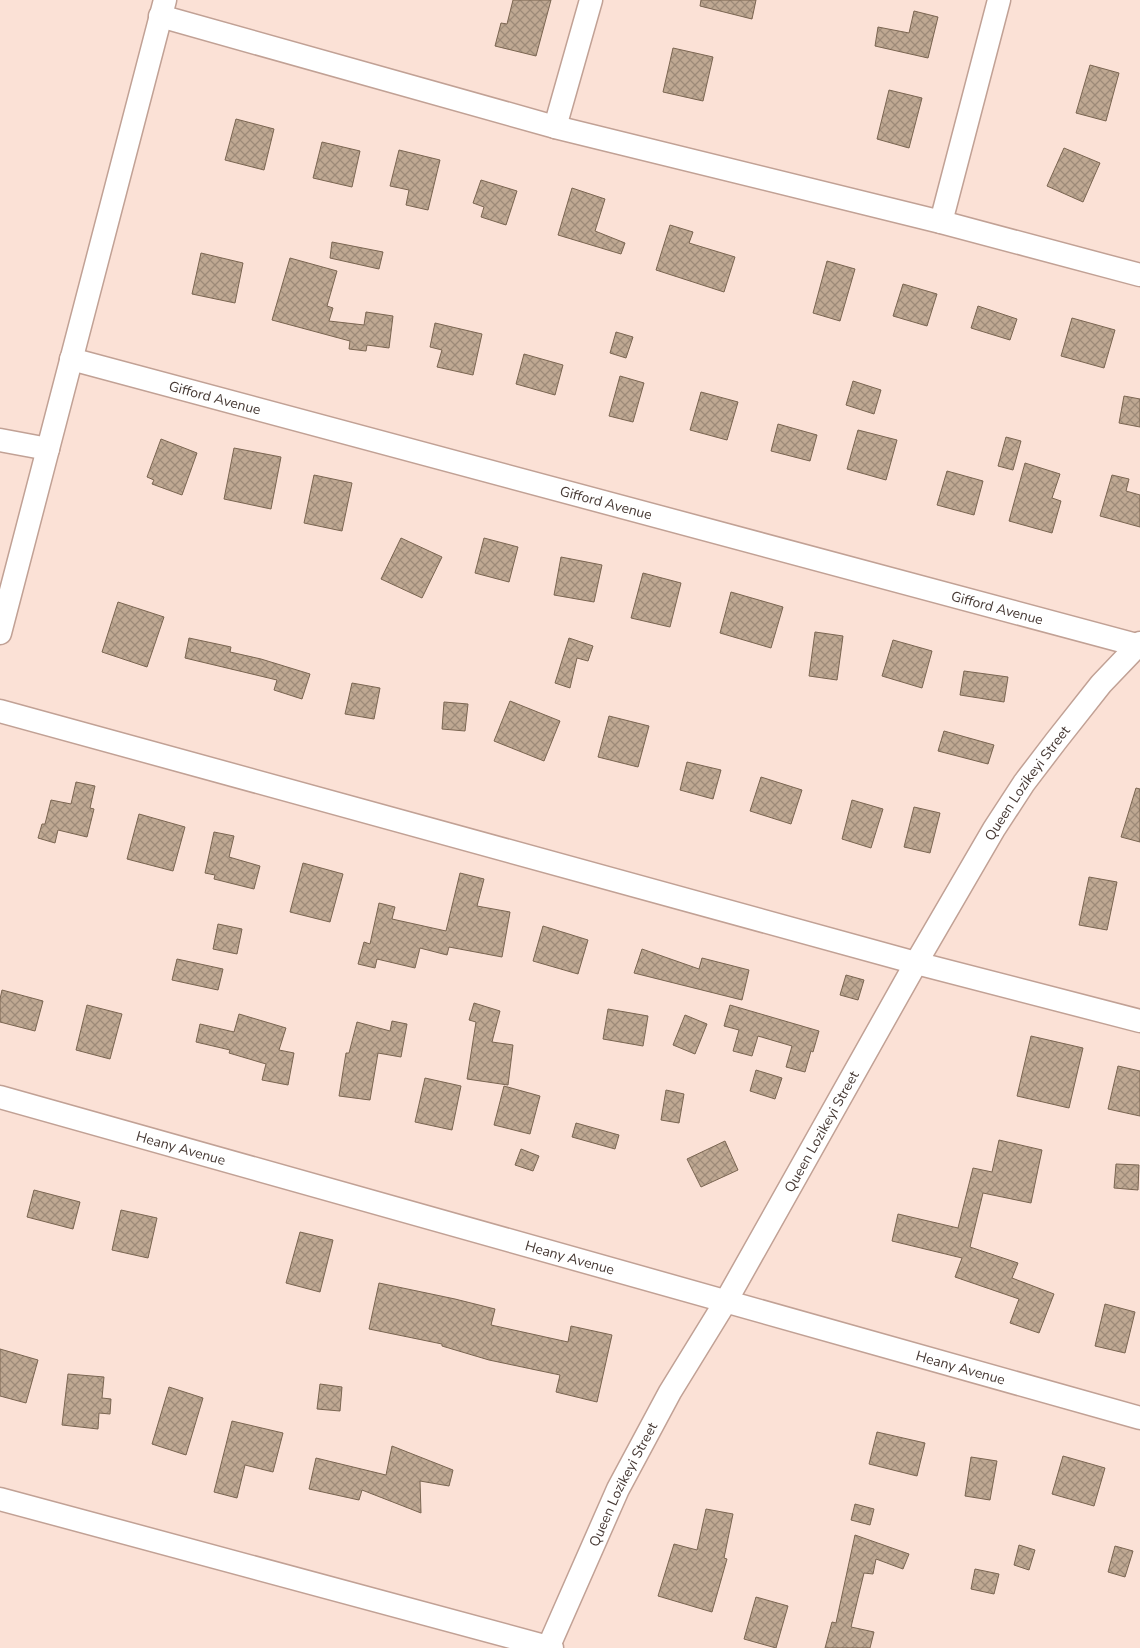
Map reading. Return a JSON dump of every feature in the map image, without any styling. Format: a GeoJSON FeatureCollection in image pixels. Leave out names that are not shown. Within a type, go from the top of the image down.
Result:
{"type":"FeatureCollection","features":[{"type":"Feature","properties":{"kind":"street"},"geometry":{"type":"LineString","coordinates":[[555,127],[591,0]]}},
{"type":"Feature","properties":{"kind":"street"},"geometry":{"type":"LineString","coordinates":[[941,222],[999,0]]}},
{"type":"Feature","properties":{"kind":"street"},"geometry":{"type":"LineString","coordinates":[[0,633],[163,8],[555,127],[941,222],[1140,275]]}},
{"type":"Feature","properties":{"kind":"street","name":"Gifford Avenue"},"geometry":{"type":"LineString","coordinates":[[71,359],[1139,645]]}},
{"type":"Feature","properties":{"kind":"street"},"geometry":{"type":"LineString","coordinates":[[0,440],[48,449]]}},
{"type":"Feature","properties":{"kind":"street","name":"Queen Lozikeyi Street"},"geometry":{"type":"LineString","coordinates":[[549,1648],[618,1488],[670,1392],[726,1301],[916,963],[994,829],[1024,783],[1101,684],[1139,645]]}},
{"type":"Feature","properties":{"kind":"street"},"geometry":{"type":"LineString","coordinates":[[0,711],[916,963],[1140,1021]]}},
{"type":"Feature","properties":{"kind":"street","name":"Heany Avenue"},"geometry":{"type":"LineString","coordinates":[[0,1097],[1140,1418]]}},
{"type":"Feature","properties":{"kind":"street"},"geometry":{"type":"LineString","coordinates":[[0,1499],[549,1648]]}},
{"type":"Feature","properties":{"kind":"building"},"geometry":{"type":"Polygon","coordinates":[[[513,0],[551,0],[536,56],[495,46],[501,23],[507,24],[513,0]]]}},
{"type":"Feature","properties":{"kind":"building"},"geometry":{"type":"Polygon","coordinates":[[[701,0],[756,0],[752,19],[700,6],[701,0]]]}},
{"type":"Feature","properties":{"kind":"building"},"geometry":{"type":"Polygon","coordinates":[[[914,11],[938,17],[928,58],[875,46],[878,27],[909,33],[914,11]]]}},
{"type":"Feature","properties":{"kind":"building"},"geometry":{"type":"Polygon","coordinates":[[[673,48],[713,57],[703,101],[663,92],[673,48]]]}},
{"type":"Feature","properties":{"kind":"building"},"geometry":{"type":"Polygon","coordinates":[[[1090,65],[1119,73],[1106,121],[1076,113],[1090,65]]]}},
{"type":"Feature","properties":{"kind":"building"},"geometry":{"type":"Polygon","coordinates":[[[889,90],[922,98],[909,148],[877,139],[889,90]]]}},
{"type":"Feature","properties":{"kind":"building"},"geometry":{"type":"Polygon","coordinates":[[[236,119],[274,129],[264,170],[225,160],[236,119]]]}},
{"type":"Feature","properties":{"kind":"building"},"geometry":{"type":"Polygon","coordinates":[[[322,142],[360,151],[352,187],[313,178],[322,142]]]}},
{"type":"Feature","properties":{"kind":"building"},"geometry":{"type":"Polygon","coordinates":[[[1064,148],[1100,163],[1083,202],[1047,186],[1064,148]]]}},
{"type":"Feature","properties":{"kind":"building"},"geometry":{"type":"Polygon","coordinates":[[[399,150],[440,160],[428,210],[406,205],[409,190],[390,186],[399,150]]]}},
{"type":"Feature","properties":{"kind":"building"},"geometry":{"type":"Polygon","coordinates":[[[481,180],[517,191],[506,225],[481,217],[484,207],[473,203],[481,180]]]}},
{"type":"Feature","properties":{"kind":"building"},"geometry":{"type":"Polygon","coordinates":[[[572,188],[605,199],[595,231],[625,243],[621,254],[558,235],[572,188]]]}},
{"type":"Feature","properties":{"kind":"building"},"geometry":{"type":"Polygon","coordinates":[[[670,225],[693,232],[689,243],[735,257],[724,292],[656,270],[670,225]]]}},
{"type":"Feature","properties":{"kind":"building"},"geometry":{"type":"Polygon","coordinates":[[[332,242],[383,252],[379,269],[330,258],[332,242]]]}},
{"type":"Feature","properties":{"kind":"building"},"geometry":{"type":"Polygon","coordinates":[[[201,253],[243,263],[235,303],[192,294],[201,253]]]}},
{"type":"Feature","properties":{"kind":"building"},"geometry":{"type":"Polygon","coordinates":[[[290,258],[337,271],[327,306],[333,308],[329,321],[364,325],[366,312],[393,316],[389,348],[367,345],[366,351],[349,349],[350,341],[272,320],[290,258]]]}},
{"type":"Feature","properties":{"kind":"building"},"geometry":{"type":"Polygon","coordinates":[[[827,261],[855,269],[840,321],[813,313],[827,261]]]}},
{"type":"Feature","properties":{"kind":"building"},"geometry":{"type":"Polygon","coordinates":[[[903,284],[937,294],[927,326],[893,316],[903,284]]]}},
{"type":"Feature","properties":{"kind":"building"},"geometry":{"type":"Polygon","coordinates":[[[978,306],[1017,319],[1010,340],[971,328],[978,306]]]}},
{"type":"Feature","properties":{"kind":"building"},"geometry":{"type":"Polygon","coordinates":[[[1072,318],[1115,330],[1104,368],[1061,356],[1072,318]]]}},
{"type":"Feature","properties":{"kind":"building"},"geometry":{"type":"Polygon","coordinates":[[[435,323],[482,334],[473,375],[437,367],[442,350],[430,347],[435,323]]]}},
{"type":"Feature","properties":{"kind":"building"},"geometry":{"type":"Polygon","coordinates":[[[616,332],[633,337],[626,358],[610,353],[616,332]]]}},
{"type":"Feature","properties":{"kind":"building"},"geometry":{"type":"Polygon","coordinates":[[[524,354],[563,365],[555,395],[516,384],[524,354]]]}},
{"type":"Feature","properties":{"kind":"building"},"geometry":{"type":"Polygon","coordinates":[[[620,376],[644,383],[633,422],[609,416],[620,376]]]}},
{"type":"Feature","properties":{"kind":"building"},"geometry":{"type":"Polygon","coordinates":[[[853,381],[881,390],[874,414],[846,405],[853,381]]]}},
{"type":"Feature","properties":{"kind":"building"},"geometry":{"type":"Polygon","coordinates":[[[701,392],[738,402],[727,440],[690,430],[701,392]]]}},
{"type":"Feature","properties":{"kind":"building"},"geometry":{"type":"Polygon","coordinates":[[[1124,396],[1140,399],[1140,427],[1119,423],[1124,396]]]}},
{"type":"Feature","properties":{"kind":"building"},"geometry":{"type":"Polygon","coordinates":[[[778,424],[817,435],[810,461],[771,451],[778,424]]]}},
{"type":"Feature","properties":{"kind":"building"},"geometry":{"type":"Polygon","coordinates":[[[858,430],[897,440],[886,480],[847,469],[858,430]]]}},
{"type":"Feature","properties":{"kind":"building"},"geometry":{"type":"Polygon","coordinates":[[[1006,437],[1021,441],[1013,470],[998,466],[1006,437]]]}},
{"type":"Feature","properties":{"kind":"building"},"geometry":{"type":"Polygon","coordinates":[[[161,439],[197,453],[182,495],[152,484],[154,480],[147,477],[161,439]]]}},
{"type":"Feature","properties":{"kind":"building"},"geometry":{"type":"Polygon","coordinates":[[[234,448],[281,457],[271,509],[224,499],[234,448]]]}},
{"type":"Feature","properties":{"kind":"building"},"geometry":{"type":"Polygon","coordinates":[[[1025,463],[1060,474],[1052,498],[1061,501],[1052,533],[1009,521],[1025,463]]]}},
{"type":"Feature","properties":{"kind":"building"},"geometry":{"type":"Polygon","coordinates":[[[947,471],[983,481],[974,515],[937,505],[947,471]]]}},
{"type":"Feature","properties":{"kind":"building"},"geometry":{"type":"Polygon","coordinates":[[[314,475],[352,483],[342,531],[304,523],[314,475]]]}},
{"type":"Feature","properties":{"kind":"building"},"geometry":{"type":"Polygon","coordinates":[[[1112,475],[1129,479],[1126,491],[1140,495],[1140,527],[1100,516],[1112,475]]]}},
{"type":"Feature","properties":{"kind":"building"},"geometry":{"type":"Polygon","coordinates":[[[401,538],[442,557],[422,598],[381,579],[401,538]]]}},
{"type":"Feature","properties":{"kind":"building"},"geometry":{"type":"Polygon","coordinates":[[[484,538],[518,547],[509,582],[475,573],[484,538]]]}},
{"type":"Feature","properties":{"kind":"building"},"geometry":{"type":"Polygon","coordinates":[[[561,557],[602,565],[594,602],[554,595],[561,557]]]}},
{"type":"Feature","properties":{"kind":"building"},"geometry":{"type":"Polygon","coordinates":[[[643,573],[681,583],[670,627],[631,618],[643,573]]]}},
{"type":"Feature","properties":{"kind":"building"},"geometry":{"type":"Polygon","coordinates":[[[731,592],[783,607],[771,648],[720,633],[731,592]]]}},
{"type":"Feature","properties":{"kind":"building"},"geometry":{"type":"Polygon","coordinates":[[[118,602],[164,617],[147,667],[102,652],[118,602]]]}},
{"type":"Feature","properties":{"kind":"building"},"geometry":{"type":"Polygon","coordinates":[[[815,632],[843,636],[837,680],[809,676],[815,632]]]}},
{"type":"Feature","properties":{"kind":"building"},"geometry":{"type":"Polygon","coordinates":[[[189,638],[231,647],[230,652],[310,674],[302,699],[274,690],[277,680],[185,658],[189,638]]]}},
{"type":"Feature","properties":{"kind":"building"},"geometry":{"type":"Polygon","coordinates":[[[569,638],[593,646],[588,661],[577,658],[570,688],[555,683],[569,638]]]}},
{"type":"Feature","properties":{"kind":"building"},"geometry":{"type":"Polygon","coordinates":[[[893,640],[932,651],[922,688],[882,676],[893,640]]]}},
{"type":"Feature","properties":{"kind":"building"},"geometry":{"type":"Polygon","coordinates":[[[964,671],[1008,677],[1004,702],[960,695],[964,671]]]}},
{"type":"Feature","properties":{"kind":"building"},"geometry":{"type":"Polygon","coordinates":[[[352,683],[380,688],[374,719],[345,714],[352,683]]]}},
{"type":"Feature","properties":{"kind":"building"},"geometry":{"type":"Polygon","coordinates":[[[510,701],[560,721],[544,761],[494,741],[510,701]]]}},
{"type":"Feature","properties":{"kind":"building"},"geometry":{"type":"Polygon","coordinates":[[[444,702],[468,704],[465,731],[442,729],[444,702]]]}},
{"type":"Feature","properties":{"kind":"building"},"geometry":{"type":"Polygon","coordinates":[[[609,716],[649,726],[638,767],[598,757],[609,716]]]}},
{"type":"Feature","properties":{"kind":"building"},"geometry":{"type":"Polygon","coordinates":[[[944,731],[994,745],[988,764],[938,751],[944,731]]]}},
{"type":"Feature","properties":{"kind":"building"},"geometry":{"type":"Polygon","coordinates":[[[687,762],[721,770],[713,799],[680,790],[687,762]]]}},
{"type":"Feature","properties":{"kind":"building"},"geometry":{"type":"Polygon","coordinates":[[[761,777],[802,790],[791,824],[750,811],[761,777]]]}},
{"type":"Feature","properties":{"kind":"building"},"geometry":{"type":"Polygon","coordinates":[[[76,782],[95,786],[90,808],[94,809],[87,837],[58,830],[55,843],[38,838],[42,824],[45,824],[51,800],[71,804],[76,782]]]}},
{"type":"Feature","properties":{"kind":"building"},"geometry":{"type":"Polygon","coordinates":[[[1136,788],[1140,789],[1140,842],[1121,837],[1136,788]]]}},
{"type":"Feature","properties":{"kind":"building"},"geometry":{"type":"Polygon","coordinates":[[[852,800],[883,809],[871,848],[842,839],[852,800]]]}},
{"type":"Feature","properties":{"kind":"building"},"geometry":{"type":"Polygon","coordinates":[[[914,807],[940,813],[930,853],[904,847],[914,807]]]}},
{"type":"Feature","properties":{"kind":"building"},"geometry":{"type":"Polygon","coordinates":[[[139,814],[185,827],[173,871],[127,859],[139,814]]]}},
{"type":"Feature","properties":{"kind":"building"},"geometry":{"type":"Polygon","coordinates":[[[214,832],[234,836],[229,857],[260,866],[254,889],[214,879],[215,875],[205,873],[214,832]]]}},
{"type":"Feature","properties":{"kind":"building"},"geometry":{"type":"Polygon","coordinates":[[[303,863],[343,874],[330,922],[290,912],[303,863]]]}},
{"type":"Feature","properties":{"kind":"building"},"geometry":{"type":"Polygon","coordinates":[[[460,873],[484,879],[477,906],[510,912],[502,957],[449,947],[447,955],[420,948],[415,968],[377,959],[375,968],[358,964],[364,942],[370,944],[379,903],[395,907],[392,919],[446,931],[460,873]]]}},
{"type":"Feature","properties":{"kind":"building"},"geometry":{"type":"Polygon","coordinates":[[[1089,877],[1117,882],[1107,930],[1079,925],[1089,877]]]}},
{"type":"Feature","properties":{"kind":"building"},"geometry":{"type":"Polygon","coordinates":[[[218,924],[242,929],[237,954],[213,949],[218,924]]]}},
{"type":"Feature","properties":{"kind":"building"},"geometry":{"type":"Polygon","coordinates":[[[543,926],[588,940],[578,974],[533,961],[543,926]]]}},
{"type":"Feature","properties":{"kind":"building"},"geometry":{"type":"Polygon","coordinates":[[[642,949],[699,969],[702,958],[749,970],[742,1000],[634,973],[642,949]]]}},
{"type":"Feature","properties":{"kind":"building"},"geometry":{"type":"Polygon","coordinates":[[[177,959],[223,969],[218,990],[172,980],[177,959]]]}},
{"type":"Feature","properties":{"kind":"building"},"geometry":{"type":"Polygon","coordinates":[[[846,975],[864,980],[858,1000],[840,995],[846,975]]]}},
{"type":"Feature","properties":{"kind":"building"},"geometry":{"type":"Polygon","coordinates":[[[2,990],[43,1001],[35,1031],[0,1022],[2,990]]]}},
{"type":"Feature","properties":{"kind":"building"},"geometry":{"type":"Polygon","coordinates":[[[474,1003],[500,1011],[492,1042],[513,1045],[508,1085],[467,1079],[476,1022],[469,1020],[474,1003]]]}},
{"type":"Feature","properties":{"kind":"building"},"geometry":{"type":"Polygon","coordinates":[[[87,1005],[122,1014],[110,1059],[76,1050],[87,1005]]]}},
{"type":"Feature","properties":{"kind":"building"},"geometry":{"type":"Polygon","coordinates":[[[730,1005],[819,1031],[805,1072],[786,1067],[792,1046],[758,1036],[752,1056],[733,1051],[739,1030],[724,1026],[730,1005]]]}},
{"type":"Feature","properties":{"kind":"building"},"geometry":{"type":"Polygon","coordinates":[[[608,1009],[648,1016],[643,1046],[603,1039],[608,1009]]]}},
{"type":"Feature","properties":{"kind":"building"},"geometry":{"type":"Polygon","coordinates":[[[239,1014],[286,1028],[279,1050],[294,1053],[288,1085],[262,1080],[266,1064],[229,1053],[230,1050],[196,1042],[200,1024],[234,1032],[239,1014]]]}},
{"type":"Feature","properties":{"kind":"building"},"geometry":{"type":"Polygon","coordinates":[[[685,1015],[707,1024],[695,1054],[673,1045],[685,1015]]]}},
{"type":"Feature","properties":{"kind":"building"},"geometry":{"type":"Polygon","coordinates":[[[392,1021],[407,1024],[401,1057],[378,1053],[370,1100],[339,1096],[346,1053],[349,1053],[357,1022],[390,1031],[392,1021]]]}},
{"type":"Feature","properties":{"kind":"building"},"geometry":{"type":"Polygon","coordinates":[[[1031,1036],[1083,1048],[1069,1108],[1017,1096],[1031,1036]]]}},
{"type":"Feature","properties":{"kind":"building"},"geometry":{"type":"Polygon","coordinates":[[[1118,1066],[1140,1071],[1140,1116],[1108,1109],[1118,1066]]]}},
{"type":"Feature","properties":{"kind":"building"},"geometry":{"type":"Polygon","coordinates":[[[756,1070],[782,1078],[775,1099],[750,1091],[756,1070]]]}},
{"type":"Feature","properties":{"kind":"building"},"geometry":{"type":"Polygon","coordinates":[[[425,1078],[461,1086],[452,1130],[415,1122],[425,1078]]]}},
{"type":"Feature","properties":{"kind":"building"},"geometry":{"type":"Polygon","coordinates":[[[504,1086],[540,1096],[530,1134],[494,1125],[504,1086]]]}},
{"type":"Feature","properties":{"kind":"building"},"geometry":{"type":"Polygon","coordinates":[[[666,1090],[684,1094],[679,1123],[661,1120],[666,1090]]]}},
{"type":"Feature","properties":{"kind":"building"},"geometry":{"type":"Polygon","coordinates":[[[576,1123],[619,1135],[615,1149],[572,1137],[576,1123]]]}},
{"type":"Feature","properties":{"kind":"building"},"geometry":{"type":"Polygon","coordinates":[[[999,1140],[1042,1150],[1031,1203],[983,1193],[970,1247],[1018,1263],[1012,1278],[1054,1294],[1039,1333],[1010,1323],[1019,1299],[955,1277],[962,1258],[892,1241],[898,1214],[958,1228],[973,1168],[992,1172],[999,1140]]]}},
{"type":"Feature","properties":{"kind":"building"},"geometry":{"type":"Polygon","coordinates":[[[725,1141],[738,1170],[701,1187],[687,1159],[725,1141]]]}},
{"type":"Feature","properties":{"kind":"building"},"geometry":{"type":"Polygon","coordinates":[[[521,1149],[539,1156],[533,1171],[515,1165],[521,1149]]]}},
{"type":"Feature","properties":{"kind":"building"},"geometry":{"type":"Polygon","coordinates":[[[1116,1164],[1139,1165],[1138,1190],[1114,1188],[1116,1164]]]}},
{"type":"Feature","properties":{"kind":"building"},"geometry":{"type":"Polygon","coordinates":[[[34,1190],[80,1202],[73,1229],[27,1217],[34,1190]]]}},
{"type":"Feature","properties":{"kind":"building"},"geometry":{"type":"Polygon","coordinates":[[[121,1210],[157,1218],[148,1258],[112,1250],[121,1210]]]}},
{"type":"Feature","properties":{"kind":"building"},"geometry":{"type":"Polygon","coordinates":[[[300,1232],[333,1240],[320,1292],[286,1283],[300,1232]]]}},
{"type":"Feature","properties":{"kind":"building"},"geometry":{"type":"Polygon","coordinates":[[[379,1283],[495,1309],[491,1325],[568,1342],[571,1326],[612,1335],[597,1402],[556,1392],[560,1375],[489,1360],[442,1346],[442,1344],[369,1329],[379,1283]]]}},
{"type":"Feature","properties":{"kind":"building"},"geometry":{"type":"Polygon","coordinates":[[[1105,1304],[1135,1312],[1125,1353],[1095,1346],[1105,1304]]]}},
{"type":"Feature","properties":{"kind":"building"},"geometry":{"type":"Polygon","coordinates":[[[0,1349],[38,1360],[26,1403],[0,1396],[0,1349]]]}},
{"type":"Feature","properties":{"kind":"building"},"geometry":{"type":"Polygon","coordinates":[[[68,1374],[104,1377],[102,1398],[111,1399],[110,1414],[99,1413],[98,1429],[62,1425],[68,1374]]]}},
{"type":"Feature","properties":{"kind":"building"},"geometry":{"type":"Polygon","coordinates":[[[320,1384],[342,1387],[340,1411],[317,1409],[320,1384]]]}},
{"type":"Feature","properties":{"kind":"building"},"geometry":{"type":"Polygon","coordinates":[[[169,1387],[203,1398],[186,1455],[152,1444],[169,1387]]]}},
{"type":"Feature","properties":{"kind":"building"},"geometry":{"type":"Polygon","coordinates":[[[232,1421],[283,1433],[273,1472],[245,1465],[237,1498],[214,1492],[232,1421]]]}},
{"type":"Feature","properties":{"kind":"building"},"geometry":{"type":"Polygon","coordinates":[[[877,1432],[925,1443],[917,1476],[869,1464],[877,1432]]]}},
{"type":"Feature","properties":{"kind":"building"},"geometry":{"type":"Polygon","coordinates":[[[392,1446],[453,1470],[449,1486],[420,1481],[421,1513],[362,1490],[359,1500],[309,1489],[316,1458],[386,1475],[392,1446]]]}},
{"type":"Feature","properties":{"kind":"building"},"geometry":{"type":"Polygon","coordinates":[[[1063,1456],[1105,1468],[1094,1506],[1052,1494],[1063,1456]]]}},
{"type":"Feature","properties":{"kind":"building"},"geometry":{"type":"Polygon","coordinates":[[[971,1457],[997,1461],[990,1500],[965,1496],[971,1457]]]}},
{"type":"Feature","properties":{"kind":"building"},"geometry":{"type":"Polygon","coordinates":[[[855,1504],[874,1509],[870,1525],[851,1520],[855,1504]]]}},
{"type":"Feature","properties":{"kind":"building"},"geometry":{"type":"Polygon","coordinates":[[[706,1509],[733,1514],[724,1558],[727,1559],[712,1612],[658,1596],[674,1544],[697,1550],[706,1509]]]}},
{"type":"Feature","properties":{"kind":"building"},"geometry":{"type":"Polygon","coordinates":[[[855,1535],[909,1554],[903,1569],[876,1559],[873,1574],[864,1573],[851,1627],[874,1632],[870,1648],[825,1648],[832,1622],[836,1623],[855,1535]]]}},
{"type":"Feature","properties":{"kind":"building"},"geometry":{"type":"Polygon","coordinates":[[[1019,1545],[1035,1550],[1029,1570],[1014,1565],[1019,1545]]]}},
{"type":"Feature","properties":{"kind":"building"},"geometry":{"type":"Polygon","coordinates":[[[1115,1546],[1133,1551],[1125,1577],[1108,1572],[1115,1546]]]}},
{"type":"Feature","properties":{"kind":"building"},"geometry":{"type":"Polygon","coordinates":[[[975,1569],[999,1574],[994,1594],[971,1589],[975,1569]]]}},
{"type":"Feature","properties":{"kind":"building"},"geometry":{"type":"Polygon","coordinates":[[[756,1597],[788,1606],[776,1648],[744,1639],[756,1597]]]}}]}
